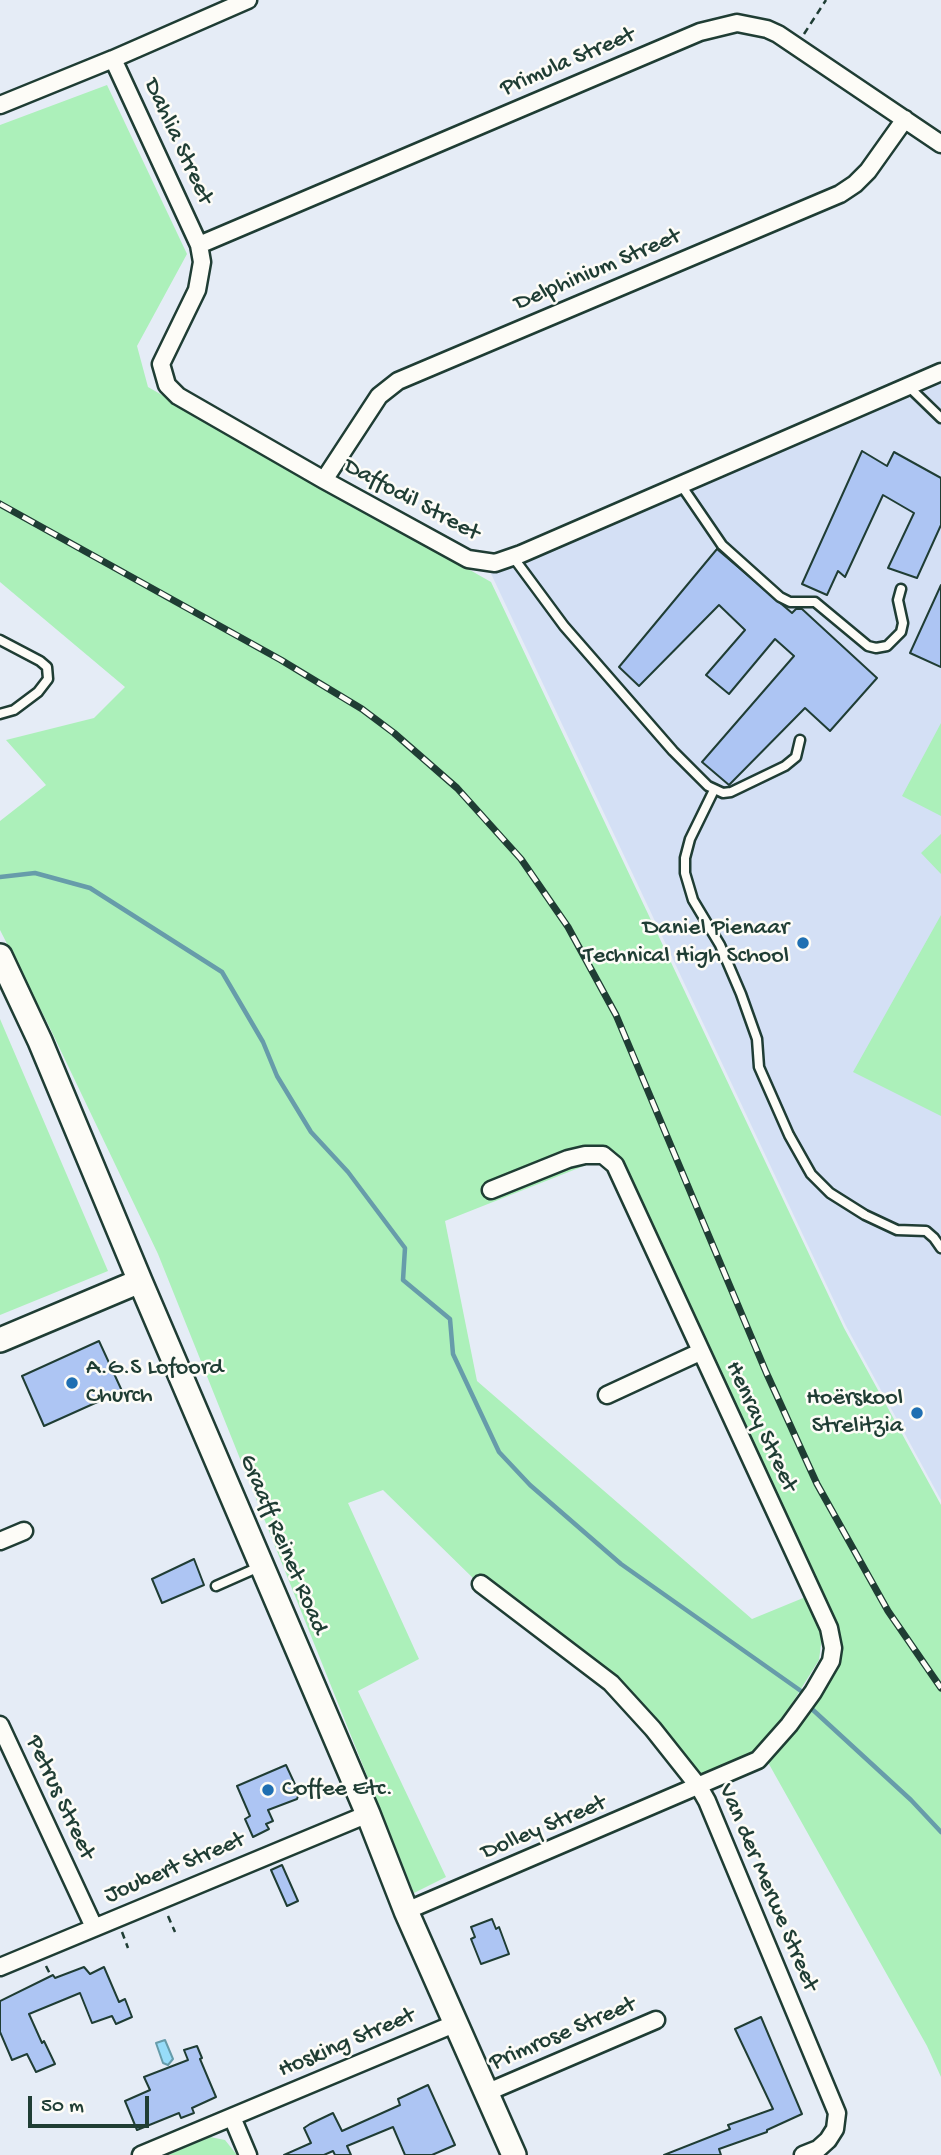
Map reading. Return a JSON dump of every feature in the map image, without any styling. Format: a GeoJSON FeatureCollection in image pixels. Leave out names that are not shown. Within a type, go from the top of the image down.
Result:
{"type":"FeatureCollection","features":[{"type":"Feature","properties":{"kind":"main road","name":"Graaff Reinet Road"},"geometry":{"type":"LineString","coordinates":[[0,956],[40,1041],[139,1281],[368,1814],[454,2024],[488,2092],[514,2155]]}},
{"type":"Feature","properties":{"kind":"main road"},"geometry":{"type":"LineString","coordinates":[[0,1340],[139,1281]]}},
{"type":"Feature","properties":{"kind":"street"},"geometry":{"type":"LineString","coordinates":[[0,105],[248,0]]}},
{"type":"Feature","properties":{"kind":"street","name":"Primula Street"},"geometry":{"type":"LineString","coordinates":[[199,245],[700,32],[737,23],[767,29],[796,46],[941,144]]}},
{"type":"Feature","properties":{"kind":"street","name":"Dahlia Street"},"geometry":{"type":"LineString","coordinates":[[114,59],[199,245]]}},
{"type":"Feature","properties":{"kind":"street","name":"Delphinium Street"},"geometry":{"type":"LineString","coordinates":[[324,480],[379,396],[398,382],[840,194],[868,171],[905,119]]}},
{"type":"Feature","properties":{"kind":"street","name":"Daffodil Street"},"geometry":{"type":"LineString","coordinates":[[199,245],[201,275],[197,290],[161,363],[167,385],[178,397],[468,559],[495,563],[513,557],[941,372]]}},
{"type":"Feature","properties":{"kind":"street","name":"Henray Street"},"geometry":{"type":"LineString","coordinates":[[491,1190],[568,1159],[585,1155],[603,1155],[612,1162],[622,1178],[829,1628],[833,1648],[831,1661],[814,1692],[767,1752],[750,1764],[699,1787]]}},
{"type":"Feature","properties":{"kind":"street"},"geometry":{"type":"LineString","coordinates":[[607,1395],[700,1352]]}},
{"type":"Feature","properties":{"kind":"street"},"geometry":{"type":"LineString","coordinates":[[0,1541],[24,1531]]}},
{"type":"Feature","properties":{"kind":"street","name":"Van der Merwe Street"},"geometry":{"type":"LineString","coordinates":[[481,1584],[611,1684],[637,1711],[699,1787],[707,1801],[837,2113],[835,2129],[828,2140],[818,2149],[803,2155]]}},
{"type":"Feature","properties":{"kind":"street","name":"Petrus Street"},"geometry":{"type":"LineString","coordinates":[[2,1735],[94,1927]]}},
{"type":"Feature","properties":{"kind":"street","name":"Dolley Street"},"geometry":{"type":"LineString","coordinates":[[406,1911],[699,1787]]}},
{"type":"Feature","properties":{"kind":"street","name":"Joubert Street"},"geometry":{"type":"LineString","coordinates":[[0,1967],[368,1814]]}},
{"type":"Feature","properties":{"kind":"street","name":"Primrose Street"},"geometry":{"type":"LineString","coordinates":[[488,2092],[656,2020]]}},
{"type":"Feature","properties":{"kind":"street","name":"Hosking Street"},"geometry":{"type":"LineString","coordinates":[[141,2155],[454,2024]]}},
{"type":"Feature","properties":{"kind":"street"},"geometry":{"type":"LineString","coordinates":[[232,2117],[248,2155]]}},
{"type":"Feature","properties":{"kind":"lane"},"geometry":{"type":"LineString","coordinates":[[908,386],[941,418]]}},
{"type":"Feature","properties":{"kind":"lane"},"geometry":{"type":"LineString","coordinates":[[681,485],[722,545],[780,597],[790,602],[815,602],[868,646],[876,649],[887,646],[901,632],[903,623],[898,600],[901,589]]}},
{"type":"Feature","properties":{"kind":"lane"},"geometry":{"type":"LineString","coordinates":[[513,557],[564,626],[673,751],[714,790],[731,792],[785,766],[796,757],[800,740]]}},
{"type":"Feature","properties":{"kind":"lane"},"geometry":{"type":"LineString","coordinates":[[0,640],[40,661],[47,667],[48,679],[38,692],[14,709],[0,714]]}},
{"type":"Feature","properties":{"kind":"lane"},"geometry":{"type":"LineString","coordinates":[[714,790],[690,839],[685,858],[685,873],[693,900],[720,945],[741,994],[757,1039],[759,1067],[789,1135],[811,1174],[830,1193],[865,1215],[897,1230],[926,1231],[941,1248]]}},
{"type":"Feature","properties":{"kind":"lane"},"geometry":{"type":"LineString","coordinates":[[216,1586],[262,1565]]}},
{"type":"Feature","properties":{"kind":"path"},"geometry":{"type":"LineString","coordinates":[[796,46],[826,0]]}},
{"type":"Feature","properties":{"kind":"path"},"geometry":{"type":"LineString","coordinates":[[165,1909],[175,1932]]}},
{"type":"Feature","properties":{"kind":"path"},"geometry":{"type":"LineString","coordinates":[[120,1928],[128,1948]]}},
{"type":"Feature","properties":{"kind":"path"},"geometry":{"type":"LineString","coordinates":[[44,1961],[51,1976]]}},
{"type":"Feature","properties":{"kind":"shaded area","name":"Daniel Pienaar Technical High School"},"geometry":{"type":"Polygon","coordinates":[[[941,364],[941,1500],[846,1326],[486,563],[941,364]]]}},
{"type":"Feature","properties":{"kind":"green space"},"geometry":{"type":"Polygon","coordinates":[[[107,85],[187,254],[137,346],[148,387],[491,582],[844,1328],[941,1505],[941,2077],[927,2046],[765,1757],[825,1663],[831,1628],[609,1156],[445,1221],[477,1381],[752,1619],[808,1596],[823,1629],[819,1660],[761,1753],[699,1779],[654,1729],[476,1581],[383,1490],[348,1503],[419,1659],[358,1691],[446,1877],[414,1893],[158,1254],[0,930],[0,821],[46,785],[6,740],[94,718],[125,687],[0,582],[0,125],[107,85]]]}},
{"type":"Feature","properties":{"kind":"green space"},"geometry":{"type":"Polygon","coordinates":[[[941,723],[941,816],[902,796],[941,723]]]}},
{"type":"Feature","properties":{"kind":"green space"},"geometry":{"type":"Polygon","coordinates":[[[941,834],[941,874],[921,853],[941,834]]]}},
{"type":"Feature","properties":{"kind":"green space"},"geometry":{"type":"Polygon","coordinates":[[[941,915],[941,1116],[853,1072],[941,915]]]}},
{"type":"Feature","properties":{"kind":"green space"},"geometry":{"type":"Polygon","coordinates":[[[0,1019],[108,1271],[0,1315],[0,1019]]]}},
{"type":"Feature","properties":{"kind":"green space"},"geometry":{"type":"Polygon","coordinates":[[[210,2137],[225,2140],[237,2155],[168,2155],[210,2137]]]}},
{"type":"Feature","properties":{"kind":"water"},"geometry":{"type":"Polygon","coordinates":[[[165,2040],[173,2059],[168,2065],[163,2063],[156,2043],[165,2040]]]}},
{"type":"Feature","properties":{"kind":"building"},"geometry":{"type":"Polygon","coordinates":[[[862,451],[887,466],[894,452],[941,478],[941,525],[917,578],[888,568],[914,513],[883,495],[845,577],[838,571],[827,595],[802,584],[862,451]]]}},
{"type":"Feature","properties":{"kind":"building"},"geometry":{"type":"Polygon","coordinates":[[[717,549],[792,613],[796,609],[802,609],[877,678],[830,731],[805,708],[729,785],[702,762],[794,656],[775,639],[729,694],[706,675],[745,630],[719,605],[639,686],[619,667],[717,549]]]}},
{"type":"Feature","properties":{"kind":"building"},"geometry":{"type":"Polygon","coordinates":[[[941,585],[941,667],[910,653],[941,585]]]}},
{"type":"Feature","properties":{"kind":"building","name":"A.G.S Lofoord Church"},"geometry":{"type":"Polygon","coordinates":[[[99,1341],[122,1391],[44,1426],[22,1376],[99,1341]]]}},
{"type":"Feature","properties":{"kind":"building"},"geometry":{"type":"Polygon","coordinates":[[[194,1559],[204,1585],[162,1603],[152,1579],[194,1559]]]}},
{"type":"Feature","properties":{"kind":"building","name":"Coffee Etc."},"geometry":{"type":"Polygon","coordinates":[[[286,1765],[299,1793],[297,1799],[268,1810],[273,1821],[266,1824],[269,1829],[253,1837],[245,1819],[250,1816],[237,1786],[286,1765]]]}},
{"type":"Feature","properties":{"kind":"building"},"geometry":{"type":"Polygon","coordinates":[[[282,1865],[298,1901],[287,1906],[271,1870],[282,1865]]]}},
{"type":"Feature","properties":{"kind":"building"},"geometry":{"type":"Polygon","coordinates":[[[492,1919],[496,1929],[499,1927],[509,1954],[481,1964],[471,1939],[475,1937],[471,1927],[492,1919]]]}},
{"type":"Feature","properties":{"kind":"building"},"geometry":{"type":"Polygon","coordinates":[[[84,1967],[90,1974],[104,1967],[119,2002],[125,1999],[132,2017],[116,2024],[112,2016],[92,2023],[80,1993],[29,2014],[55,2064],[36,2072],[27,2054],[12,2060],[0,2032],[0,2001],[53,1975],[55,1978],[84,1967]]]}},
{"type":"Feature","properties":{"kind":"building"},"geometry":{"type":"Polygon","coordinates":[[[761,2017],[802,2114],[767,2132],[719,2149],[721,2155],[664,2155],[730,2129],[728,2125],[773,2109],[735,2029],[761,2017]]]}},
{"type":"Feature","properties":{"kind":"building"},"geometry":{"type":"Polygon","coordinates":[[[197,2046],[216,2097],[192,2108],[194,2113],[181,2118],[179,2113],[137,2130],[125,2101],[150,2090],[144,2077],[188,2060],[184,2050],[197,2046]]]}},
{"type":"Feature","properties":{"kind":"building"},"geometry":{"type":"Polygon","coordinates":[[[428,2085],[455,2145],[432,2155],[405,2155],[393,2127],[347,2146],[351,2155],[335,2155],[333,2151],[324,2155],[284,2155],[311,2143],[304,2128],[310,2124],[333,2113],[342,2131],[400,2105],[398,2099],[428,2085]]]}},
{"type":"Feature","properties":{"kind":"waterway"},"geometry":{"type":"LineString","coordinates":[[0,877],[35,873],[90,888],[222,972],[263,1042],[277,1076],[311,1132],[348,1172],[405,1248],[403,1280],[450,1319],[453,1354],[499,1452],[530,1485],[621,1564],[801,1691]]}},
{"type":"Feature","properties":{"kind":"waterway"},"geometry":{"type":"LineString","coordinates":[[813,1710],[911,1800],[941,1832]]}},
{"type":"Feature","properties":{"kind":"railway"},"geometry":{"type":"LineString","coordinates":[[0,504],[281,660],[362,709],[457,788],[521,859],[568,927],[616,1015],[766,1372],[817,1484],[888,1611],[941,1688]]}},
{"type":"Feature","properties":{"kind":"place","name":"Daniel Pienaar Technical High School"},"geometry":{"type":"Point","coordinates":[803,943]}},
{"type":"Feature","properties":{"kind":"place","name":"A.G.S Lofoord Church"},"geometry":{"type":"Point","coordinates":[72,1383]}},
{"type":"Feature","properties":{"kind":"place","name":"Hoërskool Strelitzia"},"geometry":{"type":"Point","coordinates":[917,1413]}},
{"type":"Feature","properties":{"kind":"place","name":"Coffee Etc."},"geometry":{"type":"Point","coordinates":[268,1790]}}]}
